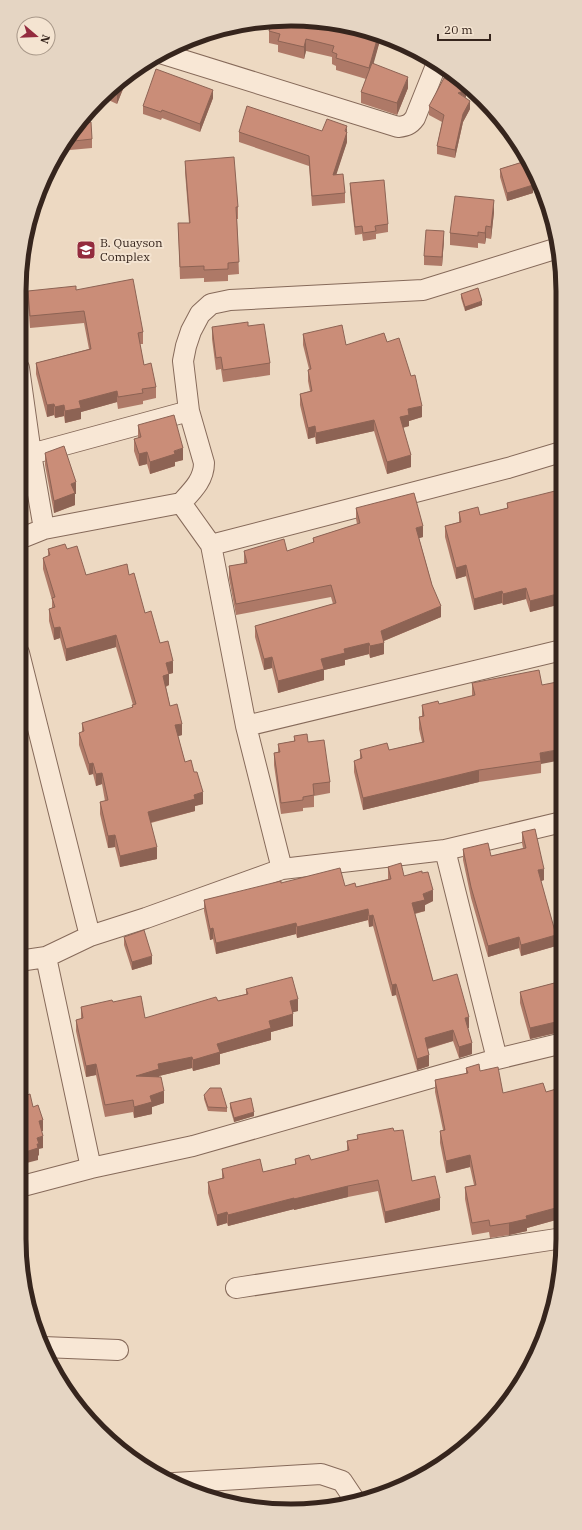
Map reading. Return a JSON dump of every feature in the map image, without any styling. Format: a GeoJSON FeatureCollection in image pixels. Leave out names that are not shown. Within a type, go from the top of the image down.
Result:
{"type":"FeatureCollection","features":[{"type":"Feature","properties":{"kind":"street"},"geometry":{"type":"LineString","coordinates":[[169,56],[398,127],[406,126],[412,123],[434,69]]}},
{"type":"Feature","properties":{"kind":"street"},"geometry":{"type":"LineString","coordinates":[[26,536],[44,529],[182,503],[200,481],[204,472],[204,463],[189,411],[183,360],[191,331],[200,314],[211,304],[230,300],[423,290],[553,250]]}},
{"type":"Feature","properties":{"kind":"street"},"geometry":{"type":"LineString","coordinates":[[31,454],[189,411]]}},
{"type":"Feature","properties":{"kind":"street"},"geometry":{"type":"LineString","coordinates":[[26,418],[44,529]]}},
{"type":"Feature","properties":{"kind":"street"},"geometry":{"type":"LineString","coordinates":[[211,545],[508,468],[556,454]]}},
{"type":"Feature","properties":{"kind":"street"},"geometry":{"type":"LineString","coordinates":[[182,503],[211,545],[246,726],[282,869]]}},
{"type":"Feature","properties":{"kind":"street"},"geometry":{"type":"LineString","coordinates":[[246,726],[556,651]]}},
{"type":"Feature","properties":{"kind":"street"},"geometry":{"type":"LineString","coordinates":[[26,681],[90,936]]}},
{"type":"Feature","properties":{"kind":"street"},"geometry":{"type":"LineString","coordinates":[[26,960],[46,957],[90,936],[146,918],[282,869],[445,850],[556,823]]}},
{"type":"Feature","properties":{"kind":"street"},"geometry":{"type":"LineString","coordinates":[[445,850],[497,1059]]}},
{"type":"Feature","properties":{"kind":"street"},"geometry":{"type":"LineString","coordinates":[[46,957],[91,1168]]}},
{"type":"Feature","properties":{"kind":"street"},"geometry":{"type":"LineString","coordinates":[[26,1185],[91,1168],[193,1146],[497,1059],[556,1044]]}},
{"type":"Feature","properties":{"kind":"street"},"geometry":{"type":"LineString","coordinates":[[236,1288],[556,1239]]}},
{"type":"Feature","properties":{"kind":"street"},"geometry":{"type":"LineString","coordinates":[[49,1347],[118,1350]]}},
{"type":"Feature","properties":{"kind":"street"},"geometry":{"type":"LineString","coordinates":[[186,1482],[321,1474],[342,1481],[353,1497]]}},
{"type":"Feature","properties":{"kind":"building"},"geometry":{"type":"Polygon","coordinates":[[[291,26],[326,28],[377,40],[369,68],[336,58],[337,54],[332,52],[334,46],[306,39],[304,47],[278,41],[280,34],[269,31],[270,27],[291,26]]]}},
{"type":"Feature","properties":{"kind":"building"},"geometry":{"type":"Polygon","coordinates":[[[372,63],[408,77],[397,103],[361,92],[372,63]]]}},
{"type":"Feature","properties":{"kind":"building"},"geometry":{"type":"Polygon","coordinates":[[[156,69],[213,90],[200,124],[162,110],[161,112],[143,106],[156,69]]]}},
{"type":"Feature","properties":{"kind":"building"},"geometry":{"type":"Polygon","coordinates":[[[444,78],[464,91],[458,93],[470,101],[463,114],[455,150],[437,146],[444,115],[429,106],[444,78]]]}},
{"type":"Feature","properties":{"kind":"building"},"geometry":{"type":"Polygon","coordinates":[[[247,106],[322,131],[327,119],[347,126],[345,131],[347,132],[333,175],[343,174],[345,193],[312,196],[309,156],[239,132],[247,106]]]}},
{"type":"Feature","properties":{"kind":"building"},"geometry":{"type":"Polygon","coordinates":[[[87,122],[91,122],[92,139],[73,141],[81,130],[87,122]]]}},
{"type":"Feature","properties":{"kind":"building"},"geometry":{"type":"Polygon","coordinates":[[[234,157],[238,207],[236,207],[239,262],[228,263],[228,269],[204,270],[204,266],[180,267],[178,223],[190,223],[185,161],[234,157]]]}},
{"type":"Feature","properties":{"kind":"building"},"geometry":{"type":"Polygon","coordinates":[[[522,162],[529,174],[533,185],[507,193],[500,169],[522,162]]]}},
{"type":"Feature","properties":{"kind":"building"},"geometry":{"type":"Polygon","coordinates":[[[384,180],[388,224],[375,226],[376,231],[363,233],[362,226],[355,227],[350,183],[384,180]]]}},
{"type":"Feature","properties":{"kind":"building"},"geometry":{"type":"Polygon","coordinates":[[[455,196],[494,200],[491,227],[486,226],[485,233],[478,232],[478,236],[450,233],[455,196]]]}},
{"type":"Feature","properties":{"kind":"building"},"geometry":{"type":"Polygon","coordinates":[[[426,230],[444,231],[442,257],[424,256],[426,230]]]}},
{"type":"Feature","properties":{"kind":"building"},"geometry":{"type":"Polygon","coordinates":[[[133,279],[143,332],[138,333],[144,365],[151,363],[156,387],[142,389],[143,393],[118,397],[117,391],[79,401],[81,408],[65,411],[64,405],[55,407],[54,404],[47,405],[36,363],[91,349],[84,311],[30,316],[28,291],[76,286],[76,290],[133,279]]]}},
{"type":"Feature","properties":{"kind":"building"},"geometry":{"type":"Polygon","coordinates":[[[478,288],[482,301],[465,307],[461,294],[478,288]]]}},
{"type":"Feature","properties":{"kind":"building"},"geometry":{"type":"Polygon","coordinates":[[[248,322],[248,326],[264,324],[270,363],[223,370],[221,357],[216,358],[212,327],[248,322]]]}},
{"type":"Feature","properties":{"kind":"building"},"geometry":{"type":"Polygon","coordinates":[[[342,325],[346,345],[384,333],[387,342],[399,338],[411,376],[415,375],[422,406],[408,409],[409,415],[400,417],[411,455],[387,462],[374,420],[316,433],[315,426],[308,428],[300,394],[312,391],[308,370],[311,369],[303,334],[342,325]]]}},
{"type":"Feature","properties":{"kind":"building"},"geometry":{"type":"Polygon","coordinates":[[[174,415],[183,448],[174,451],[175,454],[150,462],[147,452],[139,454],[134,439],[141,437],[138,425],[174,415]]]}},
{"type":"Feature","properties":{"kind":"building"},"geometry":{"type":"Polygon","coordinates":[[[64,446],[76,482],[71,484],[75,493],[54,501],[45,453],[64,446]]]}},
{"type":"Feature","properties":{"kind":"building"},"geometry":{"type":"Polygon","coordinates":[[[555,491],[556,594],[530,601],[526,588],[503,594],[502,591],[474,599],[466,565],[456,568],[445,526],[461,522],[459,512],[478,507],[480,515],[508,508],[507,503],[555,491]]]}},
{"type":"Feature","properties":{"kind":"building"},"geometry":{"type":"Polygon","coordinates":[[[414,493],[423,526],[416,528],[432,585],[441,606],[381,631],[384,643],[370,646],[369,643],[344,649],[345,653],[321,659],[324,669],[278,681],[272,657],[264,659],[255,626],[336,603],[331,585],[236,604],[229,566],[247,563],[244,551],[284,539],[287,551],[314,542],[313,538],[360,523],[356,508],[414,493]]]}},
{"type":"Feature","properties":{"kind":"building"},"geometry":{"type":"Polygon","coordinates":[[[65,544],[67,549],[77,546],[86,575],[127,564],[129,575],[134,573],[145,613],[151,611],[160,643],[168,641],[173,661],[166,663],[169,674],[163,676],[170,706],[177,704],[182,724],[175,725],[185,762],[191,760],[194,772],[197,772],[203,792],[194,795],[195,799],[148,812],[157,847],[120,856],[115,835],[108,836],[100,802],[108,800],[102,773],[96,774],[93,763],[89,764],[79,733],[84,731],[82,723],[133,707],[132,705],[136,704],[116,635],[66,649],[60,627],[54,628],[49,609],[55,607],[52,598],[55,597],[43,558],[50,555],[48,549],[65,544]]]}},
{"type":"Feature","properties":{"kind":"building"},"geometry":{"type":"Polygon","coordinates":[[[539,670],[542,685],[556,682],[556,750],[540,753],[541,761],[479,770],[363,798],[354,761],[362,758],[360,750],[387,743],[389,750],[424,742],[419,717],[424,716],[422,705],[438,701],[439,704],[475,695],[472,683],[539,670]]]}},
{"type":"Feature","properties":{"kind":"building"},"geometry":{"type":"Polygon","coordinates":[[[307,734],[308,742],[324,740],[330,782],[313,784],[314,795],[303,797],[303,800],[281,803],[274,753],[280,752],[278,744],[295,741],[294,736],[307,734]]]}},
{"type":"Feature","properties":{"kind":"building"},"geometry":{"type":"Polygon","coordinates":[[[535,829],[544,869],[538,870],[556,935],[521,945],[519,937],[488,946],[471,887],[463,849],[488,843],[491,856],[526,848],[522,832],[535,829]]]}},
{"type":"Feature","properties":{"kind":"building"},"geometry":{"type":"Polygon","coordinates":[[[401,863],[404,876],[422,871],[422,873],[428,872],[433,890],[423,894],[425,900],[412,903],[433,981],[457,974],[469,1017],[465,1018],[472,1043],[459,1047],[453,1030],[425,1038],[429,1055],[417,1059],[396,984],[392,985],[373,915],[369,916],[368,909],[297,927],[296,923],[216,943],[213,928],[210,929],[204,900],[340,868],[345,886],[355,883],[356,887],[391,879],[388,867],[401,863]]]}},
{"type":"Feature","properties":{"kind":"building"},"geometry":{"type":"Polygon","coordinates":[[[144,930],[152,956],[132,962],[124,937],[144,930]]]}},
{"type":"Feature","properties":{"kind":"building"},"geometry":{"type":"Polygon","coordinates":[[[292,977],[298,999],[290,1001],[293,1014],[269,1021],[271,1028],[217,1044],[220,1052],[193,1060],[192,1057],[158,1064],[159,1069],[136,1076],[161,1077],[164,1091],[150,1096],[152,1102],[134,1107],[133,1100],[105,1105],[96,1064],[86,1066],[76,1020],[83,1018],[81,1007],[112,1000],[113,1002],[141,996],[145,1018],[216,997],[218,1001],[248,994],[246,989],[292,977]]]}},
{"type":"Feature","properties":{"kind":"building"},"geometry":{"type":"Polygon","coordinates":[[[556,983],[556,1022],[530,1028],[520,992],[556,983]]]}},
{"type":"Feature","properties":{"kind":"building"},"geometry":{"type":"Polygon","coordinates":[[[479,1064],[480,1071],[498,1067],[503,1093],[543,1083],[546,1092],[556,1089],[556,1208],[526,1216],[527,1219],[509,1223],[490,1226],[489,1220],[472,1223],[465,1187],[476,1185],[470,1155],[446,1161],[440,1131],[445,1130],[435,1080],[468,1073],[466,1068],[479,1064]]]}},
{"type":"Feature","properties":{"kind":"building"},"geometry":{"type":"Polygon","coordinates":[[[210,1088],[221,1088],[227,1108],[208,1107],[204,1095],[210,1088]]]}},
{"type":"Feature","properties":{"kind":"building"},"geometry":{"type":"Polygon","coordinates":[[[30,1094],[33,1107],[38,1105],[43,1120],[39,1121],[43,1136],[37,1138],[39,1144],[37,1144],[38,1148],[26,1152],[26,1095],[30,1094]]]}},
{"type":"Feature","properties":{"kind":"building"},"geometry":{"type":"Polygon","coordinates":[[[251,1098],[254,1112],[234,1118],[230,1103],[251,1098]]]}},
{"type":"Feature","properties":{"kind":"building"},"geometry":{"type":"Polygon","coordinates":[[[393,1128],[394,1131],[403,1130],[412,1181],[435,1176],[440,1198],[385,1212],[378,1180],[294,1198],[228,1215],[227,1212],[217,1215],[208,1182],[224,1178],[222,1169],[260,1159],[263,1172],[296,1164],[295,1159],[309,1155],[311,1160],[349,1150],[347,1141],[358,1139],[357,1135],[393,1128]]]}},
{"type":"Feature","properties":{"kind":"place","name":"B. Quayson Complex"},"geometry":{"type":"Point","coordinates":[86,250]}}]}
